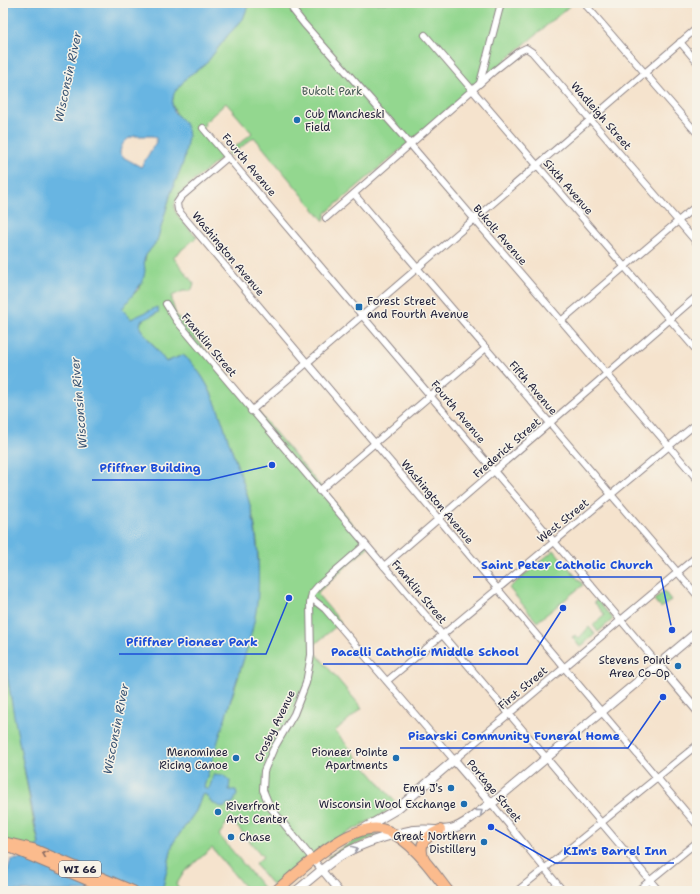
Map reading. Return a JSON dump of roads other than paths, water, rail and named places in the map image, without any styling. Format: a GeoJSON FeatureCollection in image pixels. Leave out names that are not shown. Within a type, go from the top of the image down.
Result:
{"type":"FeatureCollection","features":[{"type":"Feature","properties":{"kind":"main road"},"geometry":{"type":"LineString","coordinates":[[276,891],[330,846],[359,831],[379,828],[394,834],[411,846],[425,861],[448,891]]}},
{"type":"Feature","properties":{"kind":"main road"},"geometry":{"type":"LineString","coordinates":[[425,861],[421,852],[423,842],[429,836],[440,830]]}},
{"type":"Feature","properties":{"kind":"main road","name":"WI 66"},"geometry":{"type":"LineString","coordinates":[[3,843],[133,891]]}},
{"type":"Feature","properties":{"kind":"main road","name":"WI 66"},"geometry":{"type":"LineString","coordinates":[[22,850],[114,891]]}},
{"type":"Feature","properties":{"kind":"street","name":"Bukolt Avenue"},"geometry":{"type":"LineString","coordinates":[[291,3],[292,10],[410,144],[697,479]]}},
{"type":"Feature","properties":{"kind":"street"},"geometry":{"type":"LineString","coordinates":[[326,218],[480,83],[501,3]]}},
{"type":"Feature","properties":{"kind":"street"},"geometry":{"type":"LineString","coordinates":[[584,3],[697,133]]}},
{"type":"Feature","properties":{"kind":"street"},"geometry":{"type":"LineString","coordinates":[[251,411],[589,119],[697,28]]}},
{"type":"Feature","properties":{"kind":"street","name":"Sixth Avenue"},"geometry":{"type":"LineString","coordinates":[[425,35],[697,351]]}},
{"type":"Feature","properties":{"kind":"street"},"geometry":{"type":"LineString","coordinates":[[680,42],[697,62]]}},
{"type":"Feature","properties":{"kind":"street","name":"Wadleigh Street"},"geometry":{"type":"LineString","coordinates":[[480,83],[515,54],[526,48],[532,52],[697,243]]}},
{"type":"Feature","properties":{"kind":"street","name":"Fourth Avenue"},"geometry":{"type":"LineString","coordinates":[[203,128],[697,710]]}},
{"type":"Feature","properties":{"kind":"street","name":"Washington Avenue"},"geometry":{"type":"LineString","coordinates":[[228,157],[181,197],[177,205],[178,210],[697,825]]}},
{"type":"Feature","properties":{"kind":"street","name":"Fifth Avenue"},"geometry":{"type":"LineString","coordinates":[[354,194],[697,595]]}},
{"type":"Feature","properties":{"kind":"street"},"geometry":{"type":"LineString","coordinates":[[561,321],[697,205]]}},
{"type":"Feature","properties":{"kind":"street","name":"Frederick Street"},"geometry":{"type":"LineString","coordinates":[[384,566],[697,296]]}},
{"type":"Feature","properties":{"kind":"street","name":"Franklin Street"},"geometry":{"type":"LineString","coordinates":[[166,304],[176,320],[251,411],[659,891]]}},
{"type":"Feature","properties":{"kind":"street"},"geometry":{"type":"LineString","coordinates":[[319,491],[486,348]]}},
{"type":"Feature","properties":{"kind":"street","name":"West Street"},"geometry":{"type":"LineString","coordinates":[[387,681],[697,423]]}},
{"type":"Feature","properties":{"kind":"street"},"geometry":{"type":"LineString","coordinates":[[311,598],[318,586],[365,545]]}},
{"type":"Feature","properties":{"kind":"street","name":"First Street"},"geometry":{"type":"LineString","coordinates":[[359,831],[397,809],[697,556]]}},
{"type":"Feature","properties":{"kind":"street","name":"Portage Street"},"geometry":{"type":"LineString","coordinates":[[311,598],[325,609],[387,681],[491,803],[563,891]]}},
{"type":"Feature","properties":{"kind":"street","name":"Crosby Avenue"},"geometry":{"type":"LineString","coordinates":[[311,598],[311,655],[306,683],[294,714],[266,764],[263,784],[265,795],[270,807],[339,891]]}},
{"type":"Feature","properties":{"kind":"street"},"geometry":{"type":"LineString","coordinates":[[296,891],[344,854],[394,834],[415,830],[440,830],[454,828],[463,824],[491,803],[697,632]]}},
{"type":"Feature","properties":{"kind":"street"},"geometry":{"type":"LineString","coordinates":[[517,891],[697,745]]}},
{"type":"Feature","properties":{"kind":"street"},"geometry":{"type":"LineString","coordinates":[[637,891],[697,842]]}},
{"type":"Feature","properties":{"kind":"water","name":"Wisconsin River"},"geometry":{"type":"Polygon","coordinates":[[[3,3],[249,3],[243,19],[228,35],[205,65],[188,76],[174,93],[172,104],[174,112],[185,123],[187,128],[188,137],[184,160],[171,193],[157,241],[144,260],[145,271],[143,281],[122,309],[131,319],[157,307],[159,312],[141,321],[140,328],[166,362],[183,355],[200,373],[212,395],[249,502],[254,523],[258,560],[258,598],[252,631],[204,787],[207,790],[209,788],[214,774],[223,775],[230,781],[229,790],[236,790],[237,795],[233,803],[227,804],[224,808],[212,803],[205,794],[202,795],[196,811],[173,843],[162,891],[3,891],[3,871],[7,872],[11,860],[26,858],[39,844],[3,651],[3,3]],[[135,136],[129,138],[122,145],[120,154],[141,167],[156,142],[156,138],[153,136],[135,136]]]}},
{"type":"Feature","properties":{"kind":"place","name":"Cub Mancheski Field"},"geometry":{"type":"Point","coordinates":[297,120]}},
{"type":"Feature","properties":{"kind":"place","name":"Forest Street and Fourth Avenue"},"geometry":{"type":"Point","coordinates":[359,307]}},
{"type":"Feature","properties":{"kind":"place","name":"Pfiffner Building"},"geometry":{"type":"Point","coordinates":[272,465]}},
{"type":"Feature","properties":{"kind":"place","name":"Pfiffner Pioneer Park"},"geometry":{"type":"Point","coordinates":[289,598]}},
{"type":"Feature","properties":{"kind":"place","name":"Pacelli Catholic Middle School"},"geometry":{"type":"Point","coordinates":[563,608]}},
{"type":"Feature","properties":{"kind":"place","name":"Saint Peter Catholic Church"},"geometry":{"type":"Point","coordinates":[672,630]}},
{"type":"Feature","properties":{"kind":"place","name":"Stevens Point Area Co-Op"},"geometry":{"type":"Point","coordinates":[678,666]}},
{"type":"Feature","properties":{"kind":"place","name":"Pisarski Community Funeral Home"},"geometry":{"type":"Point","coordinates":[663,697]}},
{"type":"Feature","properties":{"kind":"place","name":"Menominee Ricing Canoe"},"geometry":{"type":"Point","coordinates":[236,758]}},
{"type":"Feature","properties":{"kind":"place","name":"Pioneer Pointe Apartments"},"geometry":{"type":"Point","coordinates":[396,758]}},
{"type":"Feature","properties":{"kind":"place","name":"Emy J's"},"geometry":{"type":"Point","coordinates":[451,788]}},
{"type":"Feature","properties":{"kind":"place","name":"Wisconsin Wool Exchange"},"geometry":{"type":"Point","coordinates":[464,804]}},
{"type":"Feature","properties":{"kind":"place","name":"Riverfront Arts Center"},"geometry":{"type":"Point","coordinates":[218,812]}},
{"type":"Feature","properties":{"kind":"place","name":"KIm's Barrel Inn"},"geometry":{"type":"Point","coordinates":[491,827]}},
{"type":"Feature","properties":{"kind":"place","name":"Chase"},"geometry":{"type":"Point","coordinates":[231,837]}},
{"type":"Feature","properties":{"kind":"place","name":"Great Northern Distillery"},"geometry":{"type":"Point","coordinates":[484,842]}},
{"type":"Feature","properties":{"kind":"park label","name":"Bukolt Park"},"geometry":{"type":"Point","coordinates":[332,91]}}]}
